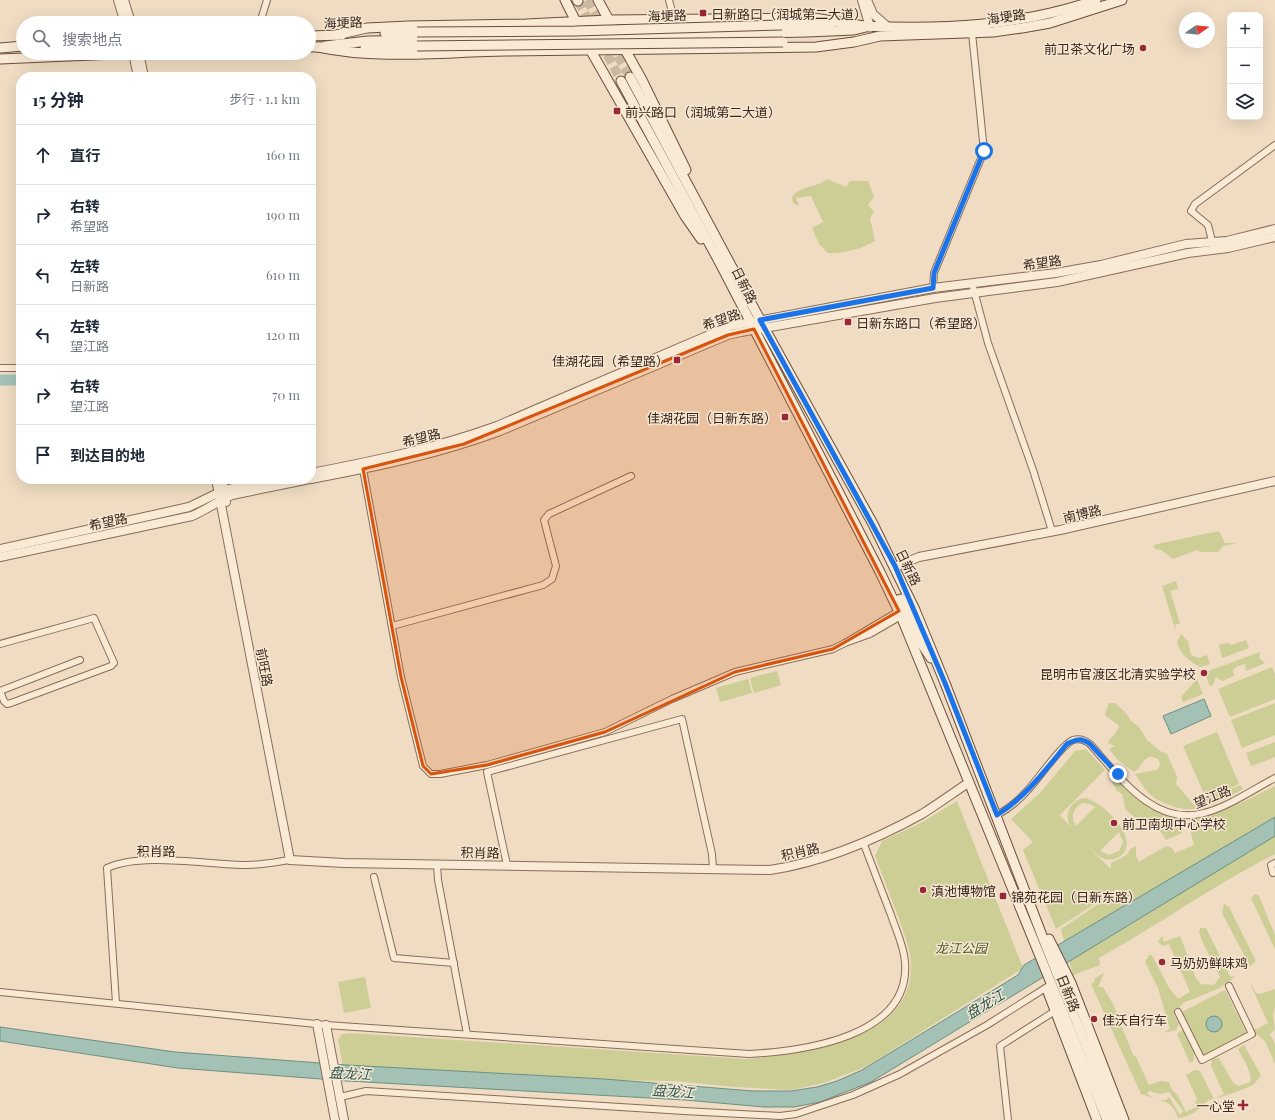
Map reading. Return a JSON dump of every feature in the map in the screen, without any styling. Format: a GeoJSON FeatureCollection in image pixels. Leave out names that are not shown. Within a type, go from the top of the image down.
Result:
{"type":"FeatureCollection","features":[{"type":"Feature","properties":{"kind":"main road"},"geometry":{"type":"LineString","coordinates":[[566,0],[591,50],[684,216],[721,265]]}},
{"type":"Feature","properties":{"kind":"main road","name":"日新路"},"geometry":{"type":"LineString","coordinates":[[598,0],[624,50],[642,80],[691,179],[724,253]]}},
{"type":"Feature","properties":{"kind":"main road","name":"海埂路"},"geometry":{"type":"LineString","coordinates":[[889,31],[1005,22],[1038,17],[1096,0]]}},
{"type":"Feature","properties":{"kind":"main road","name":"海埂路"},"geometry":{"type":"LineString","coordinates":[[316,36],[417,32],[575,31],[782,25],[870,27],[889,31],[972,33],[1015,29],[1050,23],[1122,0]]}},
{"type":"Feature","properties":{"kind":"main road"},"geometry":{"type":"LineString","coordinates":[[336,36],[367,28],[609,20],[814,18],[870,27]]}},
{"type":"Feature","properties":{"kind":"main road"},"geometry":{"type":"LineString","coordinates":[[316,47],[368,41],[585,38],[593,37],[601,33],[609,20]]}},
{"type":"Feature","properties":{"kind":"main road"},"geometry":{"type":"LineString","coordinates":[[591,50],[601,40],[617,36],[807,32],[854,30],[870,27]]}},
{"type":"Feature","properties":{"kind":"main road"},"geometry":{"type":"LineString","coordinates":[[316,47],[345,52],[398,55],[504,51],[816,47],[854,42],[880,36],[889,31]]}},
{"type":"Feature","properties":{"kind":"main road","name":"海埂路"},"geometry":{"type":"LineString","coordinates":[[316,47],[783,42],[880,36]]}},
{"type":"Feature","properties":{"kind":"main road"},"geometry":{"type":"LineString","coordinates":[[0,48],[16,47]]}},
{"type":"Feature","properties":{"kind":"main road"},"geometry":{"type":"LineString","coordinates":[[0,59],[16,58]]}},
{"type":"Feature","properties":{"kind":"main road","name":"日新路"},"geometry":{"type":"LineString","coordinates":[[630,77],[760,320],[895,566],[943,676],[1025,887],[1042,947],[1056,982],[1124,1120]]}},
{"type":"Feature","properties":{"kind":"main road","name":"日新路"},"geometry":{"type":"LineString","coordinates":[[621,81],[721,265],[899,611],[1007,876],[1042,947],[1107,1120]]}},
{"type":"Feature","properties":{"kind":"main road"},"geometry":{"type":"LineString","coordinates":[[899,611],[898,600],[901,599],[919,640],[943,676]]}},
{"type":"Feature","properties":{"kind":"main road","name":"日新路"},"geometry":{"type":"LineString","coordinates":[[1056,982],[1055,1011],[1097,1120]]}},
{"type":"Feature","properties":{"kind":"main road","name":"日新路"},"geometry":{"type":"LineString","coordinates":[[1061,995],[1116,1120]]}},
{"type":"Feature","properties":{"kind":"street"},"geometry":{"type":"LineString","coordinates":[[118,0],[123,16]]}},
{"type":"Feature","properties":{"kind":"street"},"geometry":{"type":"LineString","coordinates":[[124,0],[129,16]]}},
{"type":"Feature","properties":{"kind":"street"},"geometry":{"type":"LineString","coordinates":[[262,16],[267,0]]}},
{"type":"Feature","properties":{"kind":"street"},"geometry":{"type":"LineString","coordinates":[[669,0],[674,20]]}},
{"type":"Feature","properties":{"kind":"street"},"geometry":{"type":"LineString","coordinates":[[862,0],[870,27]]}},
{"type":"Feature","properties":{"kind":"street"},"geometry":{"type":"LineString","coordinates":[[867,0],[873,14],[889,31]]}},
{"type":"Feature","properties":{"kind":"street"},"geometry":{"type":"LineString","coordinates":[[933,288],[934,273],[984,151],[972,33]]}},
{"type":"Feature","properties":{"kind":"street"},"geometry":{"type":"LineString","coordinates":[[134,60],[137,72]]}},
{"type":"Feature","properties":{"kind":"street"},"geometry":{"type":"LineString","coordinates":[[140,60],[143,72]]}},
{"type":"Feature","properties":{"kind":"street"},"geometry":{"type":"LineString","coordinates":[[1213,245],[1208,225],[1191,210],[1195,204],[1275,145]]}},
{"type":"Feature","properties":{"kind":"street","name":"希望路"},"geometry":{"type":"LineString","coordinates":[[316,472],[362,464],[461,439],[497,426],[718,331],[752,325],[765,329],[973,292],[1057,282],[1188,252],[1275,229]]}},
{"type":"Feature","properties":{"kind":"street","name":"希望路"},"geometry":{"type":"LineString","coordinates":[[316,478],[363,469],[464,444],[500,431],[752,325],[760,320],[933,288],[1056,273],[1101,265],[1186,244],[1213,245],[1275,237]]}},
{"type":"Feature","properties":{"kind":"street"},"geometry":{"type":"LineString","coordinates":[[972,283],[973,292],[988,343],[1033,470],[1052,531]]}},
{"type":"Feature","properties":{"kind":"street"},"geometry":{"type":"LineString","coordinates":[[0,368],[16,368]]}},
{"type":"Feature","properties":{"kind":"street"},"geometry":{"type":"LineString","coordinates":[[363,469],[401,677],[423,766],[428,772],[434,775],[487,765],[605,732],[672,699],[735,672],[832,649],[899,611]]}},
{"type":"Feature","properties":{"kind":"street"},"geometry":{"type":"LineString","coordinates":[[392,626],[543,585],[552,579],[556,566],[544,520],[548,514],[631,476]]}},
{"type":"Feature","properties":{"kind":"street","name":"南博路"},"geometry":{"type":"LineString","coordinates":[[895,566],[919,557],[1052,531],[1275,481]]}},
{"type":"Feature","properties":{"kind":"street","name":"前旺路"},"geometry":{"type":"LineString","coordinates":[[218,484],[222,495],[292,860]]}},
{"type":"Feature","properties":{"kind":"street","name":"前旺路"},"geometry":{"type":"LineString","coordinates":[[222,484],[222,495]]}},
{"type":"Feature","properties":{"kind":"street","name":"希望路"},"geometry":{"type":"LineString","coordinates":[[0,549],[189,507],[259,484]]}},
{"type":"Feature","properties":{"kind":"street","name":"希望路"},"geometry":{"type":"LineString","coordinates":[[0,557],[192,516],[208,509],[222,495],[284,484]]}},
{"type":"Feature","properties":{"kind":"street"},"geometry":{"type":"LineString","coordinates":[[0,644],[94,618],[114,663],[111,666],[7,704],[4,701],[0,691],[80,660]]}},
{"type":"Feature","properties":{"kind":"street"},"geometry":{"type":"LineString","coordinates":[[507,865],[487,772],[682,718],[712,854],[713,869]]}},
{"type":"Feature","properties":{"kind":"street","name":"望江路"},"geometry":{"type":"LineString","coordinates":[[997,815],[1012,806],[1026,793],[1067,744],[1079,739],[1085,740],[1090,744],[1150,805],[1172,814],[1191,816],[1212,811],[1275,778]]}},
{"type":"Feature","properties":{"kind":"street","name":"积肖路"},"geometry":{"type":"LineString","coordinates":[[116,1002],[107,868],[118,863],[146,860],[248,865],[292,860],[344,863],[770,870],[799,866],[825,858],[863,842],[922,813],[968,783]]}},
{"type":"Feature","properties":{"kind":"street"},"geometry":{"type":"LineString","coordinates":[[0,992],[116,1002],[326,1025],[749,1054],[808,1048],[859,1031],[882,1016],[893,1006],[901,993],[905,979],[905,962],[899,938],[863,842]]}},
{"type":"Feature","properties":{"kind":"street"},"geometry":{"type":"LineString","coordinates":[[1275,863],[1271,865],[1273,873],[1275,872]]}},
{"type":"Feature","properties":{"kind":"street"},"geometry":{"type":"LineString","coordinates":[[437,864],[438,880],[467,1034]]}},
{"type":"Feature","properties":{"kind":"street"},"geometry":{"type":"LineString","coordinates":[[374,877],[394,958],[454,964]]}},
{"type":"Feature","properties":{"kind":"street"},"geometry":{"type":"LineString","coordinates":[[339,1094],[366,1092],[756,1115],[780,1116],[796,1114],[853,1095],[900,1074],[987,1025],[1056,982]]}},
{"type":"Feature","properties":{"kind":"street"},"geometry":{"type":"LineString","coordinates":[[1178,1012],[1202,1060],[1252,1034],[1230,986]]}},
{"type":"Feature","properties":{"kind":"street"},"geometry":{"type":"LineString","coordinates":[[1008,1120],[1000,1046],[1055,1011]]}},
{"type":"Feature","properties":{"kind":"street"},"geometry":{"type":"LineString","coordinates":[[317,1024],[319,1043],[335,1120]]}},
{"type":"Feature","properties":{"kind":"street"},"geometry":{"type":"LineString","coordinates":[[326,1025],[344,1120]]}},
{"type":"Feature","properties":{"kind":"highlighted area"},"geometry":{"type":"Polygon","coordinates":[[[754,329],[899,611],[833,649],[735,672],[605,732],[487,765],[431,774],[423,766],[401,677],[363,469],[464,444],[728,335],[754,329]]]}},
{"type":"Feature","properties":{"kind":"green space"},"geometry":{"type":"Polygon","coordinates":[[[827,179],[846,187],[850,181],[868,181],[874,197],[868,205],[874,212],[870,218],[875,241],[840,253],[828,253],[819,244],[812,228],[823,222],[811,196],[796,198],[799,206],[793,203],[792,197],[800,190],[819,184],[827,179]]]}},
{"type":"Feature","properties":{"kind":"green space"},"geometry":{"type":"Polygon","coordinates":[[[1219,531],[1225,543],[1237,543],[1223,546],[1218,552],[1201,552],[1197,550],[1173,559],[1161,550],[1155,549],[1153,545],[1219,531]]]}},
{"type":"Feature","properties":{"kind":"green space"},"geometry":{"type":"Polygon","coordinates":[[[1176,581],[1178,589],[1170,591],[1180,623],[1175,625],[1176,632],[1162,586],[1176,581]]]}},
{"type":"Feature","properties":{"kind":"green space"},"geometry":{"type":"Polygon","coordinates":[[[1181,634],[1188,641],[1191,655],[1199,658],[1207,655],[1210,664],[1200,667],[1186,657],[1180,650],[1177,642],[1181,634]]]}},
{"type":"Feature","properties":{"kind":"green space"},"geometry":{"type":"Polygon","coordinates":[[[1246,640],[1249,648],[1222,658],[1219,645],[1228,643],[1231,645],[1246,640]]]}},
{"type":"Feature","properties":{"kind":"green space"},"geometry":{"type":"Polygon","coordinates":[[[1260,652],[1259,658],[1265,663],[1246,671],[1245,664],[1238,666],[1233,670],[1234,676],[1222,681],[1216,677],[1213,685],[1210,686],[1206,676],[1208,671],[1260,652]]]}},
{"type":"Feature","properties":{"kind":"green space"},"geometry":{"type":"Polygon","coordinates":[[[1272,667],[1275,675],[1275,699],[1230,717],[1218,689],[1272,667]]]}},
{"type":"Feature","properties":{"kind":"green space"},"geometry":{"type":"Polygon","coordinates":[[[777,671],[781,685],[754,693],[750,678],[777,671]]]}},
{"type":"Feature","properties":{"kind":"green space"},"geometry":{"type":"Polygon","coordinates":[[[748,679],[752,693],[720,702],[716,688],[748,679]]]}},
{"type":"Feature","properties":{"kind":"green space"},"geometry":{"type":"Polygon","coordinates":[[[1197,679],[1203,694],[1183,702],[1181,697],[1197,679]]]}},
{"type":"Feature","properties":{"kind":"green space"},"geometry":{"type":"Polygon","coordinates":[[[1109,703],[1115,703],[1126,713],[1131,721],[1139,727],[1147,740],[1160,751],[1167,754],[1177,777],[1176,784],[1195,806],[1198,801],[1206,798],[1183,746],[1217,732],[1239,784],[1208,798],[1241,785],[1243,789],[1215,804],[1196,809],[1176,807],[1155,798],[1147,791],[1135,774],[1157,770],[1160,766],[1159,760],[1154,757],[1148,758],[1134,772],[1117,759],[1109,749],[1115,746],[1108,743],[1119,726],[1105,715],[1109,703]]]}},
{"type":"Feature","properties":{"kind":"green space"},"geometry":{"type":"Polygon","coordinates":[[[1275,703],[1275,735],[1242,748],[1231,720],[1275,703]]]}},
{"type":"Feature","properties":{"kind":"green space"},"geometry":{"type":"Polygon","coordinates":[[[1275,742],[1275,757],[1251,766],[1246,753],[1275,742]]]}},
{"type":"Feature","properties":{"kind":"green space"},"geometry":{"type":"Polygon","coordinates":[[[1086,749],[1105,770],[1060,815],[1095,854],[1111,869],[1111,863],[1125,856],[1130,849],[1136,846],[1136,856],[1139,862],[1166,846],[1172,848],[1175,853],[1194,845],[1191,833],[1193,826],[1189,819],[1200,813],[1241,803],[1275,786],[1275,854],[1208,892],[1099,958],[1100,965],[1073,975],[1061,929],[1119,890],[1118,889],[1056,929],[1023,850],[1033,842],[1011,819],[1041,792],[1075,751],[1086,749]]]}},
{"type":"Feature","properties":{"kind":"green space"},"geometry":{"type":"Polygon","coordinates":[[[1116,779],[1120,779],[1151,809],[1177,813],[1182,833],[1166,840],[1152,819],[1138,820],[1126,810],[1122,794],[1117,791],[1112,782],[1116,779]]]}},
{"type":"Feature","properties":{"kind":"green space"},"geometry":{"type":"Polygon","coordinates":[[[1082,798],[1092,800],[1101,806],[1118,823],[1124,833],[1127,843],[1125,851],[1117,858],[1104,859],[1100,857],[1079,836],[1069,823],[1068,813],[1070,808],[1076,801],[1082,798]],[[1083,803],[1077,807],[1073,816],[1076,826],[1095,807],[1090,804],[1083,803]],[[1119,832],[1100,851],[1109,855],[1119,851],[1123,842],[1119,832]]]}},
{"type":"Feature","properties":{"kind":"green space","name":"龙江公园"},"geometry":{"type":"Polygon","coordinates":[[[957,801],[1023,968],[867,1066],[824,1083],[791,1090],[735,1087],[674,1081],[606,1080],[343,1066],[338,1040],[342,1034],[351,1033],[745,1059],[796,1053],[851,1039],[875,1027],[895,1011],[907,990],[911,963],[904,933],[875,856],[882,841],[921,823],[957,801]]]}},
{"type":"Feature","properties":{"kind":"green space"},"geometry":{"type":"Polygon","coordinates":[[[1255,894],[1259,896],[1275,935],[1275,949],[1251,898],[1255,894]]]}},
{"type":"Feature","properties":{"kind":"green space"},"geometry":{"type":"Polygon","coordinates":[[[1224,904],[1229,907],[1256,961],[1250,966],[1222,913],[1224,904]]]}},
{"type":"Feature","properties":{"kind":"green space"},"geometry":{"type":"Polygon","coordinates":[[[1200,928],[1206,928],[1230,976],[1235,977],[1220,988],[1183,1003],[1174,1014],[1179,1024],[1176,1030],[1162,1033],[1170,1029],[1158,988],[1145,962],[1149,955],[1152,955],[1169,988],[1178,999],[1190,992],[1169,944],[1163,946],[1158,942],[1162,936],[1164,942],[1180,936],[1196,978],[1201,984],[1214,985],[1220,977],[1202,941],[1199,932],[1200,928]]]}},
{"type":"Feature","properties":{"kind":"green space"},"geometry":{"type":"Polygon","coordinates":[[[1104,973],[1098,987],[1103,987],[1113,1004],[1133,1055],[1136,1057],[1149,1085],[1160,1081],[1169,1082],[1172,1090],[1178,1096],[1186,1112],[1196,1107],[1195,1103],[1197,1099],[1186,1075],[1195,1070],[1200,1071],[1214,1099],[1209,1100],[1191,1114],[1178,1118],[1171,1106],[1166,1102],[1158,1100],[1166,1100],[1169,1097],[1180,1115],[1183,1111],[1169,1092],[1160,1094],[1149,1091],[1147,1094],[1154,1098],[1141,1094],[1091,984],[1094,982],[1095,978],[1104,973]]]}},
{"type":"Feature","properties":{"kind":"green space"},"geometry":{"type":"Polygon","coordinates":[[[365,977],[371,1008],[344,1013],[338,982],[365,977]]]}},
{"type":"Feature","properties":{"kind":"green space"},"geometry":{"type":"Polygon","coordinates":[[[1249,981],[1256,993],[1260,994],[1275,989],[1275,1006],[1273,1015],[1275,1029],[1270,1034],[1275,1044],[1275,1064],[1265,1041],[1251,1029],[1257,1029],[1268,1023],[1249,981]]]}},
{"type":"Feature","properties":{"kind":"green space"},"geometry":{"type":"Polygon","coordinates":[[[1225,990],[1248,1036],[1203,1058],[1180,1013],[1225,990]]]}},
{"type":"Feature","properties":{"kind":"green space"},"geometry":{"type":"Polygon","coordinates":[[[1183,1029],[1194,1049],[1194,1060],[1190,1063],[1177,1034],[1183,1029]]]}},
{"type":"Feature","properties":{"kind":"green space"},"geometry":{"type":"Polygon","coordinates":[[[1244,1045],[1261,1075],[1253,1085],[1214,1099],[1224,1094],[1211,1066],[1212,1059],[1219,1058],[1233,1083],[1239,1086],[1250,1082],[1251,1078],[1249,1070],[1238,1049],[1244,1045]]]}},
{"type":"Feature","properties":{"kind":"water"},"geometry":{"type":"Polygon","coordinates":[[[1204,699],[1211,716],[1171,734],[1163,716],[1204,699]]]}},
{"type":"Feature","properties":{"kind":"water","name":"盘龙江"},"geometry":{"type":"Polygon","coordinates":[[[1275,817],[1275,836],[871,1082],[820,1102],[794,1107],[764,1107],[685,1100],[347,1081],[178,1068],[0,1041],[0,1027],[175,1052],[346,1065],[604,1079],[753,1091],[791,1091],[817,1087],[837,1081],[862,1070],[1018,975],[1024,965],[1275,817]]]}},
{"type":"Feature","properties":{"kind":"water"},"geometry":{"type":"Polygon","coordinates":[[[1214,1016],[1220,1018],[1222,1024],[1220,1030],[1214,1032],[1208,1030],[1206,1024],[1208,1018],[1214,1016]]]}},
{"type":"Feature","properties":{"kind":"waterway"},"geometry":{"type":"LineString","coordinates":[[0,380],[16,380]]}},
{"type":"Feature","properties":{"kind":"tunnel"},"geometry":{"type":"LineString","coordinates":[[587,0],[601,25]]}},
{"type":"Feature","properties":{"kind":"tunnel"},"geometry":{"type":"LineString","coordinates":[[578,1],[592,27]]}},
{"type":"Feature","properties":{"kind":"tunnel"},"geometry":{"type":"LineString","coordinates":[[601,43],[621,81]]}},
{"type":"Feature","properties":{"kind":"tunnel"},"geometry":{"type":"LineString","coordinates":[[611,44],[630,77]]}},
{"type":"Feature","properties":{"kind":"place","name":"日新路口（润城第二大道）"},"geometry":{"type":"Point","coordinates":[703,13]}},
{"type":"Feature","properties":{"kind":"place","name":"前卫茶文化广场"},"geometry":{"type":"Point","coordinates":[1143,48]}},
{"type":"Feature","properties":{"kind":"place","name":"前兴路口（润城第二大道）"},"geometry":{"type":"Point","coordinates":[617,111]}},
{"type":"Feature","properties":{"kind":"place","name":"日新东路口（希望路）"},"geometry":{"type":"Point","coordinates":[848,322]}},
{"type":"Feature","properties":{"kind":"place","name":"佳湖花园（希望路）"},"geometry":{"type":"Point","coordinates":[677,360]}},
{"type":"Feature","properties":{"kind":"place","name":"佳湖花园（日新东路）"},"geometry":{"type":"Point","coordinates":[785,417]}},
{"type":"Feature","properties":{"kind":"place","name":"昆明市官渡区北清实验学校"},"geometry":{"type":"Point","coordinates":[1204,673]}},
{"type":"Feature","properties":{"kind":"place","name":"前卫南坝中心学校"},"geometry":{"type":"Point","coordinates":[1114,823]}},
{"type":"Feature","properties":{"kind":"place","name":"滇池博物馆"},"geometry":{"type":"Point","coordinates":[923,890]}},
{"type":"Feature","properties":{"kind":"place","name":"锦苑花园（日新东路）"},"geometry":{"type":"Point","coordinates":[1003,896]}},
{"type":"Feature","properties":{"kind":"place","name":"马奶奶鲜味鸡"},"geometry":{"type":"Point","coordinates":[1162,962]}},
{"type":"Feature","properties":{"kind":"place","name":"佳沃自行车"},"geometry":{"type":"Point","coordinates":[1094,1019]}},
{"type":"Feature","properties":{"kind":"place","name":"一心堂"},"geometry":{"type":"Point","coordinates":[1243,1105]}},
{"type":"Feature","properties":{"kind":"route"},"geometry":{"type":"LineString","coordinates":[[984,151],[934,273],[933,288],[760,320],[895,566],[945,683],[997,815],[1012,806],[1026,793],[1067,744],[1073,740],[1085,740],[1118,774]]}}]}
